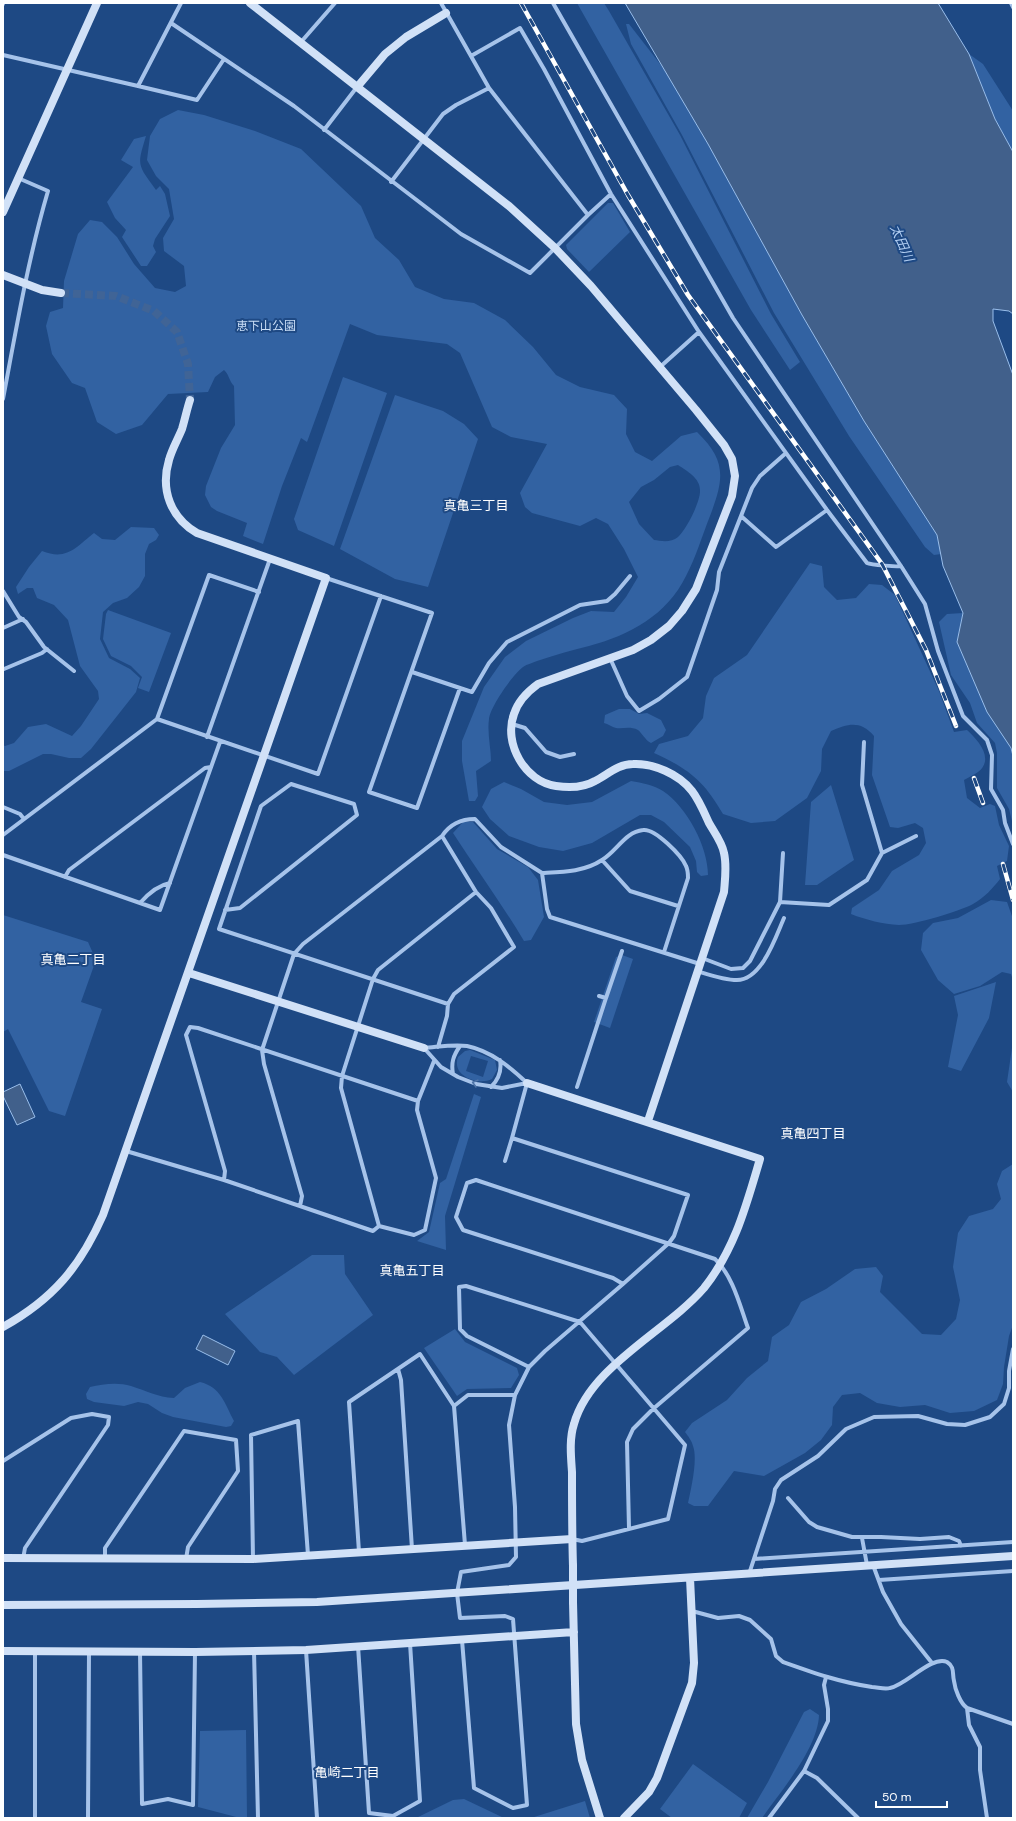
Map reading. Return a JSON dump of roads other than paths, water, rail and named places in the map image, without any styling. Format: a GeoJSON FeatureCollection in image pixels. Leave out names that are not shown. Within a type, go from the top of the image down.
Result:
{"type":"FeatureCollection","features":[{"type":"Feature","properties":{"kind":"street"},"geometry":{"type":"LineString","coordinates":[[3,212],[97,3]]}},
{"type":"Feature","properties":{"kind":"street"},"geometry":{"type":"LineString","coordinates":[[138,86],[180,3]]}},
{"type":"Feature","properties":{"kind":"street"},"geometry":{"type":"LineString","coordinates":[[250,3],[358,86],[509,206],[555,248],[591,286],[660,367],[724,445],[732,458],[735,476],[732,496],[696,589],[670,626],[633,650],[538,684],[530,689],[520,700],[513,715],[512,740],[517,757],[525,768],[538,780],[555,786],[576,788],[593,782],[617,768],[632,764],[657,768],[669,773],[692,791],[724,852],[726,874],[724,892],[648,1121]]}},
{"type":"Feature","properties":{"kind":"street"},"geometry":{"type":"LineString","coordinates":[[301,42],[335,3]]}},
{"type":"Feature","properties":{"kind":"street"},"geometry":{"type":"LineString","coordinates":[[441,3],[489,88],[588,215]]}},
{"type":"Feature","properties":{"kind":"street"},"geometry":{"type":"LineString","coordinates":[[553,3],[733,318],[902,566],[926,604],[938,651],[964,716],[987,740],[992,755],[991,789],[1003,810],[1005,823],[1013,844]]}},
{"type":"Feature","properties":{"kind":"street"},"geometry":{"type":"LineString","coordinates":[[1011,3],[1013,7]]}},
{"type":"Feature","properties":{"kind":"street"},"geometry":{"type":"LineString","coordinates":[[324,130],[385,54],[406,37],[446,13]]}},
{"type":"Feature","properties":{"kind":"street"},"geometry":{"type":"LineString","coordinates":[[171,23],[294,106],[391,182],[461,234],[530,273],[611,194]]}},
{"type":"Feature","properties":{"kind":"street"},"geometry":{"type":"LineString","coordinates":[[471,56],[520,28],[544,69],[611,194],[698,332],[867,563],[871,565],[882,564],[898,568],[902,566]]}},
{"type":"Feature","properties":{"kind":"street"},"geometry":{"type":"LineString","coordinates":[[3,54],[197,100],[224,60]]}},
{"type":"Feature","properties":{"kind":"street"},"geometry":{"type":"LineString","coordinates":[[391,182],[443,114],[456,105],[489,88]]}},
{"type":"Feature","properties":{"kind":"street"},"geometry":{"type":"LineString","coordinates":[[3,399],[25,285],[48,191],[18,178]]}},
{"type":"Feature","properties":{"kind":"street"},"geometry":{"type":"LineString","coordinates":[[3,275],[25,285],[61,293]]}},
{"type":"Feature","properties":{"kind":"street"},"geometry":{"type":"LineString","coordinates":[[660,367],[698,332]]}},
{"type":"Feature","properties":{"kind":"street"},"geometry":{"type":"LineString","coordinates":[[190,400],[182,428],[168,461],[165,489],[173,512],[185,526],[197,533],[270,559],[432,613],[370,792],[417,808],[460,688]]}},
{"type":"Feature","properties":{"kind":"street"},"geometry":{"type":"LineString","coordinates":[[610,658],[627,696],[639,711],[659,699],[687,677],[717,590],[719,572],[752,488],[760,476],[786,453]]}},
{"type":"Feature","properties":{"kind":"street"},"geometry":{"type":"LineString","coordinates":[[741,516],[776,547],[827,510]]}},
{"type":"Feature","properties":{"kind":"street"},"geometry":{"type":"LineString","coordinates":[[207,737],[270,559]]}},
{"type":"Feature","properties":{"kind":"street"},"geometry":{"type":"LineString","coordinates":[[3,835],[157,719],[208,575],[259,592]]}},
{"type":"Feature","properties":{"kind":"street"},"geometry":{"type":"LineString","coordinates":[[412,672],[472,692],[489,663],[507,642],[580,605],[607,601],[630,576]]}},
{"type":"Feature","properties":{"kind":"street"},"geometry":{"type":"LineString","coordinates":[[3,1327],[45,1300],[78,1261],[91,1242],[103,1215],[189,973],[326,578]]}},
{"type":"Feature","properties":{"kind":"street"},"geometry":{"type":"LineString","coordinates":[[3,591],[19,616],[47,649],[74,671]]}},
{"type":"Feature","properties":{"kind":"street"},"geometry":{"type":"LineString","coordinates":[[157,719],[220,742],[318,774],[381,596]]}},
{"type":"Feature","properties":{"kind":"street"},"geometry":{"type":"LineString","coordinates":[[3,628],[23,619]]}},
{"type":"Feature","properties":{"kind":"street"},"geometry":{"type":"LineString","coordinates":[[4,669],[42,653],[47,649]]}},
{"type":"Feature","properties":{"kind":"street"},"geometry":{"type":"LineString","coordinates":[[512,724],[525,728],[546,752],[552,755],[560,757],[574,754]]}},
{"type":"Feature","properties":{"kind":"street"},"geometry":{"type":"LineString","coordinates":[[3,855],[160,910],[220,742]]}},
{"type":"Feature","properties":{"kind":"street"},"geometry":{"type":"LineString","coordinates":[[864,742],[862,785],[882,853]]}},
{"type":"Feature","properties":{"kind":"street"},"geometry":{"type":"LineString","coordinates":[[65,877],[69,870],[205,768],[210,767]]}},
{"type":"Feature","properties":{"kind":"street"},"geometry":{"type":"LineString","coordinates":[[225,910],[240,908],[358,815],[354,804],[291,784],[261,806],[225,910],[219,929],[448,1004]]}},
{"type":"Feature","properties":{"kind":"street"},"geometry":{"type":"LineString","coordinates":[[3,807],[20,814],[24,819]]}},
{"type":"Feature","properties":{"kind":"street"},"geometry":{"type":"LineString","coordinates":[[300,1206],[302,1196],[264,1064],[262,1050],[294,954],[303,944],[442,836],[446,830],[463,819],[475,819],[501,847],[542,873],[576,871],[602,860],[629,835],[637,831],[646,829],[655,832],[683,860],[688,868],[688,878],[664,952]]}},
{"type":"Feature","properties":{"kind":"street"},"geometry":{"type":"LineString","coordinates":[[438,1047],[447,1016],[448,1004],[454,994],[514,947],[491,908],[476,892],[442,836]]}},
{"type":"Feature","properties":{"kind":"street"},"geometry":{"type":"LineString","coordinates":[[780,902],[829,905],[867,880],[882,853],[916,836]]}},
{"type":"Feature","properties":{"kind":"street"},"geometry":{"type":"LineString","coordinates":[[699,964],[743,968],[750,962],[757,951],[780,902],[783,853]]}},
{"type":"Feature","properties":{"kind":"street"},"geometry":{"type":"LineString","coordinates":[[602,860],[630,890],[678,906]]}},
{"type":"Feature","properties":{"kind":"street"},"geometry":{"type":"LineString","coordinates":[[542,873],[547,909],[550,917],[699,964],[726,979],[739,980],[752,974],[765,960],[784,918]]}},
{"type":"Feature","properties":{"kind":"street"},"geometry":{"type":"LineString","coordinates":[[140,903],[145,897],[164,884],[170,883]]}},
{"type":"Feature","properties":{"kind":"street"},"geometry":{"type":"LineString","coordinates":[[379,1226],[341,1088],[342,1076],[373,979],[378,970],[476,892]]}},
{"type":"Feature","properties":{"kind":"street"},"geometry":{"type":"LineString","coordinates":[[577,1087],[622,951]]}},
{"type":"Feature","properties":{"kind":"street"},"geometry":{"type":"LineString","coordinates":[[189,973],[424,1048],[467,1046],[490,1054],[500,1060],[508,1065],[527,1083],[760,1158],[739,1227],[721,1265],[691,1300],[616,1365],[592,1388],[581,1404],[573,1425],[571,1448],[572,1540],[578,1743],[600,1818]]}},
{"type":"Feature","properties":{"kind":"street"},"geometry":{"type":"LineString","coordinates":[[599,996],[606,998]]}},
{"type":"Feature","properties":{"kind":"street"},"geometry":{"type":"LineString","coordinates":[[224,1180],[225,1171],[186,1035],[190,1027],[198,1028],[418,1101]]}},
{"type":"Feature","properties":{"kind":"street"},"geometry":{"type":"LineString","coordinates":[[453,1074],[451,1065],[454,1054],[460,1046]]}},
{"type":"Feature","properties":{"kind":"street"},"geometry":{"type":"LineString","coordinates":[[424,1048],[434,1061],[453,1074],[476,1084],[502,1088],[527,1083]]}},
{"type":"Feature","properties":{"kind":"street"},"geometry":{"type":"LineString","coordinates":[[491,1087],[498,1080],[502,1068],[500,1060]]}},
{"type":"Feature","properties":{"kind":"street"},"geometry":{"type":"LineString","coordinates":[[379,1226],[414,1235],[425,1230],[436,1178],[417,1110],[418,1101],[434,1061]]}},
{"type":"Feature","properties":{"kind":"street"},"geometry":{"type":"LineString","coordinates":[[505,1161],[527,1083]]}},
{"type":"Feature","properties":{"kind":"street"},"geometry":{"type":"LineString","coordinates":[[462,1639],[474,1788],[514,1808],[526,1805],[513,1619],[505,1616],[460,1618],[457,1593],[461,1572],[509,1565],[516,1557],[509,1425],[515,1395],[530,1367],[545,1351],[624,1284],[669,1243],[674,1236],[688,1195],[512,1138]]}},
{"type":"Feature","properties":{"kind":"street"},"geometry":{"type":"LineString","coordinates":[[126,1151],[224,1180],[373,1231],[379,1226]]}},
{"type":"Feature","properties":{"kind":"street"},"geometry":{"type":"LineString","coordinates":[[624,1284],[613,1278],[463,1230],[456,1217],[467,1183],[476,1180],[715,1259],[728,1275],[748,1328],[653,1409],[633,1429],[627,1442],[629,1528]]}},
{"type":"Feature","properties":{"kind":"street"},"geometry":{"type":"LineString","coordinates":[[3,1558],[253,1559],[465,1545],[572,1540],[582,1541],[668,1518],[685,1445],[580,1322],[466,1286],[459,1287],[460,1329],[466,1336],[530,1367]]}},
{"type":"Feature","properties":{"kind":"street"},"geometry":{"type":"LineString","coordinates":[[749,1574],[774,1501],[775,1489],[781,1480],[818,1456],[846,1429],[874,1417],[918,1416],[947,1424],[965,1425],[990,1417],[1004,1404],[1009,1388],[1009,1371],[1013,1349]]}},
{"type":"Feature","properties":{"kind":"street"},"geometry":{"type":"LineString","coordinates":[[359,1552],[349,1402],[420,1354],[454,1406],[465,1545]]}},
{"type":"Feature","properties":{"kind":"street"},"geometry":{"type":"LineString","coordinates":[[398,1369],[401,1380],[412,1549]]}},
{"type":"Feature","properties":{"kind":"street"},"geometry":{"type":"LineString","coordinates":[[454,1406],[468,1395],[515,1395]]}},
{"type":"Feature","properties":{"kind":"street"},"geometry":{"type":"LineString","coordinates":[[3,1461],[71,1418],[92,1414],[109,1417],[108,1425],[26,1548],[23,1559]]}},
{"type":"Feature","properties":{"kind":"street"},"geometry":{"type":"LineString","coordinates":[[253,1559],[251,1435],[298,1421],[308,1556]]}},
{"type":"Feature","properties":{"kind":"street"},"geometry":{"type":"LineString","coordinates":[[105,1559],[105,1548],[184,1431],[236,1440],[238,1471],[188,1547],[186,1559]]}},
{"type":"Feature","properties":{"kind":"street"},"geometry":{"type":"LineString","coordinates":[[788,1498],[809,1522],[852,1537],[862,1538],[881,1536],[920,1539],[950,1537],[959,1541],[961,1546]]}},
{"type":"Feature","properties":{"kind":"street"},"geometry":{"type":"LineString","coordinates":[[862,1538],[864,1552],[879,1580],[883,1592],[901,1624],[932,1663]]}},
{"type":"Feature","properties":{"kind":"street"},"geometry":{"type":"LineString","coordinates":[[754,1559],[1013,1542]]}},
{"type":"Feature","properties":{"kind":"street"},"geometry":{"type":"LineString","coordinates":[[3,1605],[317,1602],[1013,1556]]}},
{"type":"Feature","properties":{"kind":"street"},"geometry":{"type":"LineString","coordinates":[[879,1580],[1013,1571]]}},
{"type":"Feature","properties":{"kind":"street"},"geometry":{"type":"LineString","coordinates":[[624,1818],[648,1792],[657,1778],[690,1689],[694,1663],[690,1578]]}},
{"type":"Feature","properties":{"kind":"street"},"geometry":{"type":"LineString","coordinates":[[692,1611],[718,1618],[739,1616],[750,1620],[771,1639],[776,1656],[783,1662],[845,1683],[888,1689],[900,1684],[932,1663],[945,1661],[951,1665],[953,1669],[954,1681],[963,1705],[967,1708],[1013,1724]]}},
{"type":"Feature","properties":{"kind":"street"},"geometry":{"type":"LineString","coordinates":[[3,1651],[195,1652],[306,1650],[574,1632]]}},
{"type":"Feature","properties":{"kind":"street"},"geometry":{"type":"LineString","coordinates":[[358,1646],[370,1813],[392,1816],[420,1801],[410,1643]]}},
{"type":"Feature","properties":{"kind":"street"},"geometry":{"type":"LineString","coordinates":[[306,1650],[317,1818]]}},
{"type":"Feature","properties":{"kind":"street"},"geometry":{"type":"LineString","coordinates":[[35,1651],[35,1818]]}},
{"type":"Feature","properties":{"kind":"street"},"geometry":{"type":"LineString","coordinates":[[88,1818],[89,1651]]}},
{"type":"Feature","properties":{"kind":"street"},"geometry":{"type":"LineString","coordinates":[[140,1651],[142,1804],[168,1799],[193,1805],[195,1652]]}},
{"type":"Feature","properties":{"kind":"street"},"geometry":{"type":"LineString","coordinates":[[254,1651],[258,1818]]}},
{"type":"Feature","properties":{"kind":"street"},"geometry":{"type":"LineString","coordinates":[[769,1818],[804,1771],[828,1721],[828,1709],[824,1685],[826,1677]]}},
{"type":"Feature","properties":{"kind":"street"},"geometry":{"type":"LineString","coordinates":[[967,1708],[969,1725],[980,1747],[980,1770],[987,1818]]}},
{"type":"Feature","properties":{"kind":"street"},"geometry":{"type":"LineString","coordinates":[[804,1771],[817,1778],[858,1818]]}},
{"type":"Feature","properties":{"kind":"water","name":"太田川"},"geometry":{"type":"Polygon","coordinates":[[[625,3],[938,3],[969,54],[995,119],[1013,152],[1013,314],[1009,311],[993,309],[993,321],[1013,375],[1013,756],[1011,748],[987,712],[957,642],[963,613],[943,566],[937,535],[864,421],[802,315],[708,144],[625,3]]]}},
{"type":"Feature","properties":{"kind":"water"},"geometry":{"type":"Polygon","coordinates":[[[20,1084],[35,1117],[17,1125],[3,1096],[3,1092],[20,1084]]]}},
{"type":"Feature","properties":{"kind":"water"},"geometry":{"type":"Polygon","coordinates":[[[203,1335],[235,1351],[228,1365],[196,1349],[203,1335]]]}},
{"type":"Feature","properties":{"kind":"tunnel"},"geometry":{"type":"LineString","coordinates":[[61,293],[116,296],[154,311],[177,332],[188,364],[190,400]]}},
{"type":"Feature","properties":{"kind":"railway"},"geometry":{"type":"LineString","coordinates":[[521,3],[628,195],[688,295],[882,564],[926,650],[956,726]]}},
{"type":"Feature","properties":{"kind":"railway"},"geometry":{"type":"LineString","coordinates":[[974,778],[983,803]]}},
{"type":"Feature","properties":{"kind":"railway"},"geometry":{"type":"LineString","coordinates":[[1003,864],[1013,900]]}},
{"type":"Feature","properties":{"kind":"district","name":"真亀三丁目"},"geometry":{"type":"Point","coordinates":[476,505]}},
{"type":"Feature","properties":{"kind":"district","name":"真亀二丁目"},"geometry":{"type":"Point","coordinates":[73,959]}},
{"type":"Feature","properties":{"kind":"district","name":"真亀四丁目"},"geometry":{"type":"Point","coordinates":[813,1133]}},
{"type":"Feature","properties":{"kind":"district","name":"真亀五丁目"},"geometry":{"type":"Point","coordinates":[412,1270]}},
{"type":"Feature","properties":{"kind":"district","name":"亀崎二丁目"},"geometry":{"type":"Point","coordinates":[347,1772]}},
{"type":"Feature","properties":{"kind":"park label","name":"恵下山公園"},"geometry":{"type":"Point","coordinates":[266,326]}}]}
